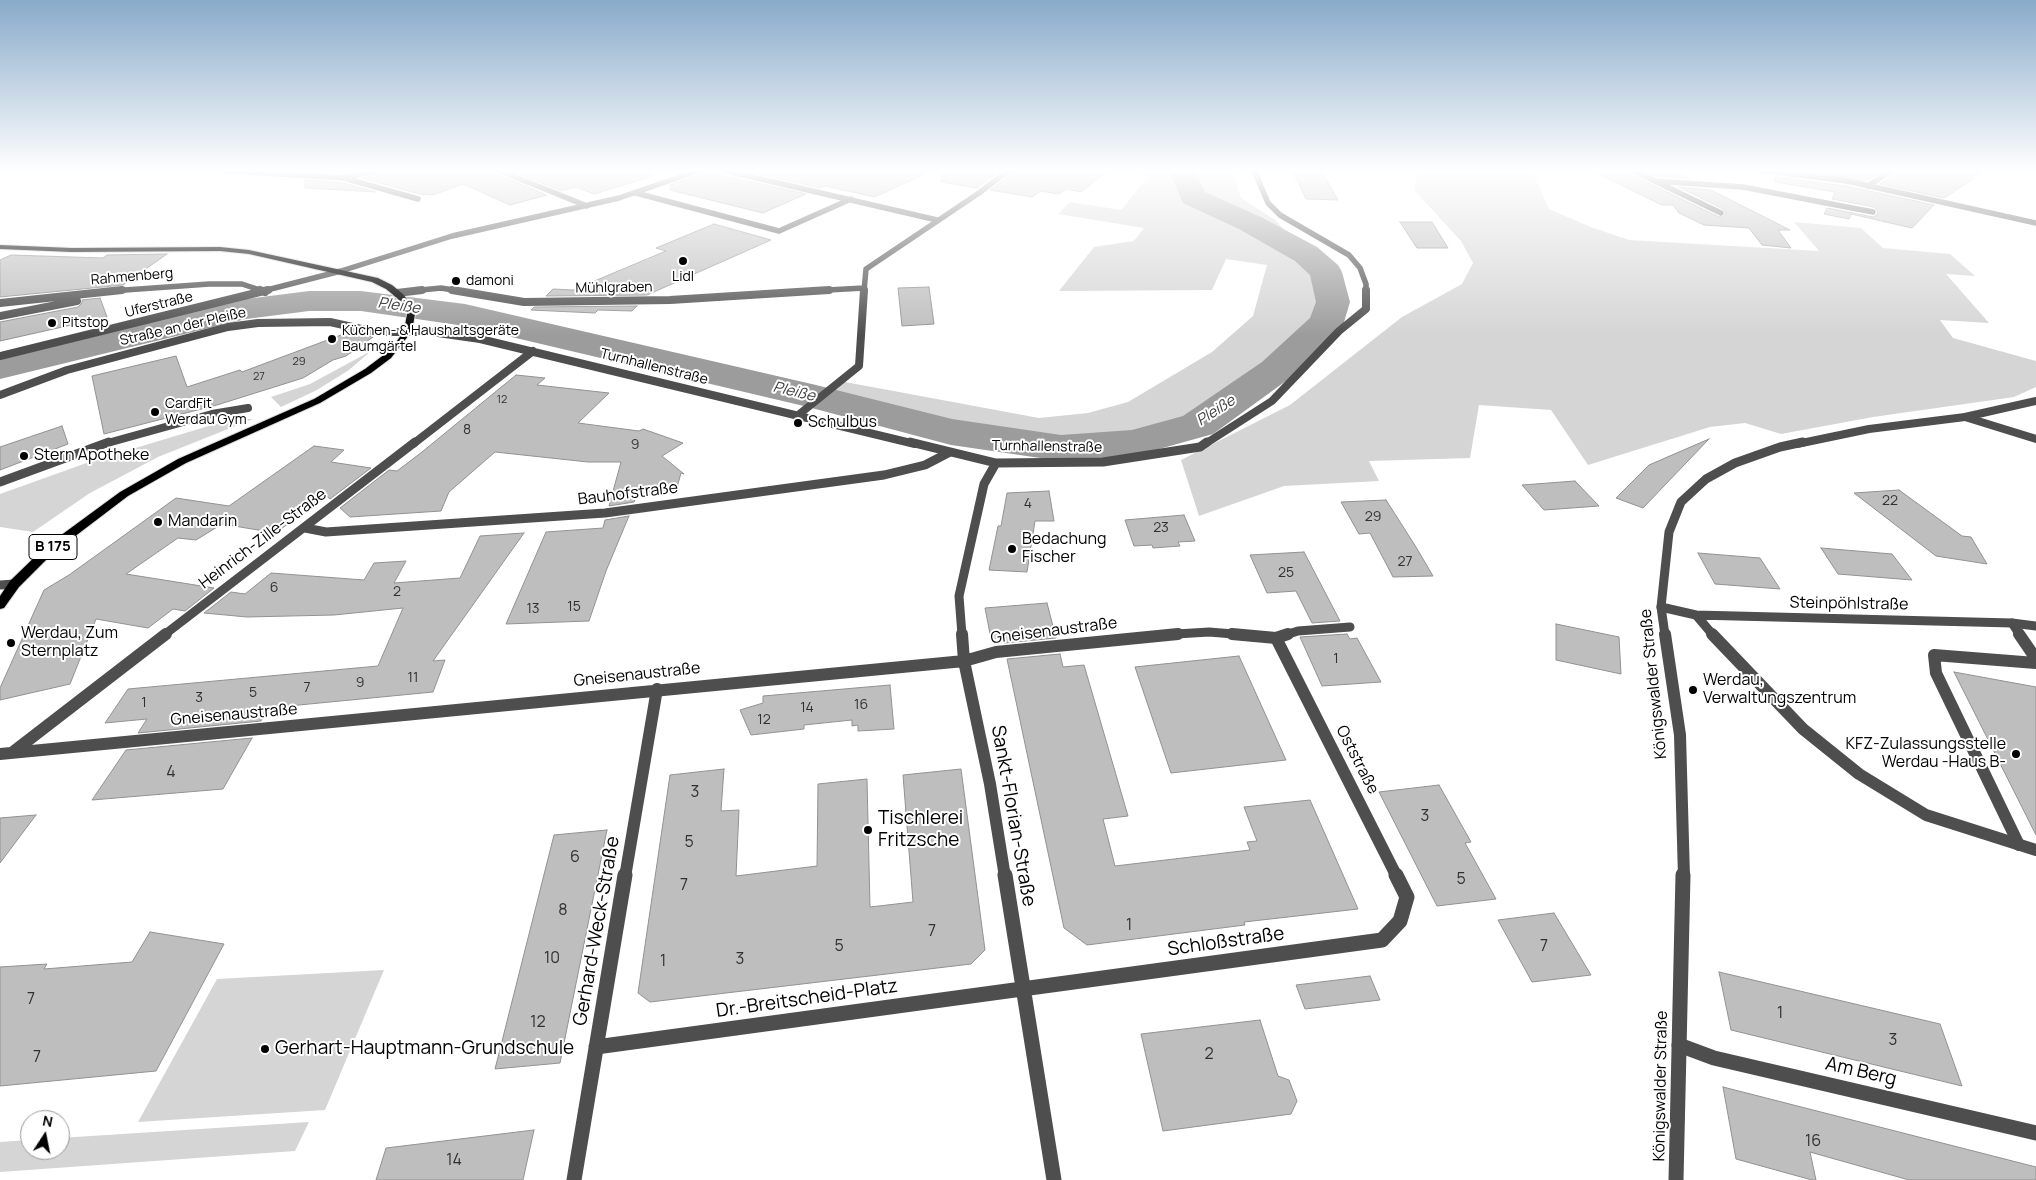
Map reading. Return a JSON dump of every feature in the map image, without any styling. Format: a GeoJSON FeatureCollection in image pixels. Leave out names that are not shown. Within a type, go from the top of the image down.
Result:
{"type":"FeatureCollection","features":[{"type":"Feature","properties":{"kind":"main road"},"geometry":{"type":"LineString","coordinates":[[0,247],[72,250],[234,250],[341,271],[375,280],[399,294],[410,308],[409,327]]}},
{"type":"Feature","properties":{"kind":"main road","name":"B 175"},"geometry":{"type":"LineString","coordinates":[[0,605],[14,584],[49,550],[124,494],[182,461],[317,401],[343,387],[388,356],[409,327]]}},
{"type":"Feature","properties":{"kind":"street","name":"Uferstraße"},"geometry":{"type":"LineString","coordinates":[[0,356],[265,292],[341,271],[452,236],[501,225]]}},
{"type":"Feature","properties":{"kind":"street"},"geometry":{"type":"LineString","coordinates":[[757,225],[779,231],[792,225]]}},
{"type":"Feature","properties":{"kind":"street"},"geometry":{"type":"LineString","coordinates":[[797,416],[859,366],[866,269],[930,225]]}},
{"type":"Feature","properties":{"kind":"street","name":"Turnhallenstraße"},"geometry":{"type":"LineString","coordinates":[[409,327],[533,351],[996,463],[1103,462],[1200,447],[1272,401],[1340,332],[1366,309],[1366,284],[1360,268],[1349,254],[1298,225]]}},
{"type":"Feature","properties":{"kind":"street","name":"Rahmenberg"},"geometry":{"type":"LineString","coordinates":[[0,303],[143,288],[227,283],[254,287],[265,292]]}},
{"type":"Feature","properties":{"kind":"street"},"geometry":{"type":"LineString","coordinates":[[0,316],[90,298],[118,296],[143,288]]}},
{"type":"Feature","properties":{"kind":"street","name":"Mühlgraben"},"geometry":{"type":"LineString","coordinates":[[399,294],[441,288],[503,300],[524,302],[670,300],[864,288]]}},
{"type":"Feature","properties":{"kind":"street","name":"Straße an der Pleiße"},"geometry":{"type":"LineString","coordinates":[[0,395],[67,370],[228,327],[258,323],[330,322],[375,332],[409,327]]}},
{"type":"Feature","properties":{"kind":"street","name":"Heinrich-Zille-Straße"},"geometry":{"type":"LineString","coordinates":[[6,753],[304,528],[533,351]]}},
{"type":"Feature","properties":{"kind":"street","name":"Königswalder Straße"},"geometry":{"type":"LineString","coordinates":[[1676,1180],[1684,896],[1680,734],[1661,607],[1669,532],[1681,502],[1706,479],[1735,463],[1780,447],[1868,429],[1965,417],[2036,401]]}},
{"type":"Feature","properties":{"kind":"street"},"geometry":{"type":"LineString","coordinates":[[0,482],[103,444],[212,414],[248,408]]}},
{"type":"Feature","properties":{"kind":"street"},"geometry":{"type":"LineString","coordinates":[[1965,417],[2036,438]]}},
{"type":"Feature","properties":{"kind":"street","name":"Bauhofstraße"},"geometry":{"type":"LineString","coordinates":[[304,528],[326,532],[605,513],[884,475],[925,465],[950,452]]}},
{"type":"Feature","properties":{"kind":"street","name":"Sankt-Florian-Straße"},"geometry":{"type":"LineString","coordinates":[[996,463],[984,484],[959,596],[964,661],[990,784],[1054,1180]]}},
{"type":"Feature","properties":{"kind":"street"},"geometry":{"type":"LineString","coordinates":[[0,585],[14,584]]}},
{"type":"Feature","properties":{"kind":"street","name":"Steinpöhlstraße"},"geometry":{"type":"LineString","coordinates":[[1661,607],[1696,615],[2012,623],[2036,626]]}},
{"type":"Feature","properties":{"kind":"street"},"geometry":{"type":"LineString","coordinates":[[1696,615],[1708,630],[1803,729],[1859,774],[1926,814],[2036,850]]}},
{"type":"Feature","properties":{"kind":"street"},"geometry":{"type":"LineString","coordinates":[[2012,623],[2036,659]]}},
{"type":"Feature","properties":{"kind":"street"},"geometry":{"type":"LineString","coordinates":[[1276,638],[1298,631],[1350,627]]}},
{"type":"Feature","properties":{"kind":"street","name":"Gneisenaustraße"},"geometry":{"type":"LineString","coordinates":[[6,753],[964,661],[996,652],[1158,636],[1209,632],[1276,638]]}},
{"type":"Feature","properties":{"kind":"street","name":"Oststraße"},"geometry":{"type":"LineString","coordinates":[[1276,638],[1407,896]]}},
{"type":"Feature","properties":{"kind":"street"},"geometry":{"type":"LineString","coordinates":[[2019,845],[1936,673],[1934,655],[2036,663]]}},
{"type":"Feature","properties":{"kind":"street","name":"Gerhard-Weck-Straße"},"geometry":{"type":"LineString","coordinates":[[574,1180],[657,689]]}},
{"type":"Feature","properties":{"kind":"street","name":"Schloßstraße"},"geometry":{"type":"LineString","coordinates":[[1024,989],[1382,940],[1400,921],[1407,896]]}},
{"type":"Feature","properties":{"kind":"street","name":"Dr.-Breitscheid-Platz"},"geometry":{"type":"LineString","coordinates":[[596,1047],[1024,989]]}},
{"type":"Feature","properties":{"kind":"street","name":"Am Berg"},"geometry":{"type":"LineString","coordinates":[[1679,1046],[1714,1058],[2036,1133]]}},
{"type":"Feature","properties":{"kind":"shaded area"},"geometry":{"type":"Polygon","coordinates":[[[1126,225],[1280,225],[1326,272],[1333,302],[1326,322],[1276,370],[1198,425],[1134,443],[1061,448],[951,432],[816,397],[845,382],[1039,418],[1088,413],[1128,402],[1212,352],[1253,316],[1267,265],[1226,259],[1212,290],[1059,291],[1094,247],[1134,241],[1144,228],[1126,225]]]}},
{"type":"Feature","properties":{"kind":"shaded area"},"geometry":{"type":"Polygon","coordinates":[[[1446,225],[1586,225],[1629,240],[1819,251],[1797,225],[1861,228],[1883,248],[1950,254],[1975,276],[1946,274],[1989,323],[1940,320],[1953,338],[2036,361],[2036,387],[2014,397],[1873,417],[1781,434],[1745,423],[1710,427],[1588,465],[1551,410],[1479,405],[1470,458],[1369,461],[1379,481],[1284,486],[1199,516],[1181,460],[1290,405],[1402,317],[1462,284],[1473,263],[1461,241],[1446,225]]]}},
{"type":"Feature","properties":{"kind":"shaded area"},"geometry":{"type":"Polygon","coordinates":[[[371,351],[349,370],[317,390],[281,407],[271,397],[310,384],[371,351]]]}},
{"type":"Feature","properties":{"kind":"shaded area"},"geometry":{"type":"Polygon","coordinates":[[[239,419],[253,419],[158,457],[90,493],[33,532],[0,527],[0,494],[92,461],[212,425],[239,419]]]}},
{"type":"Feature","properties":{"kind":"shaded area"},"geometry":{"type":"Polygon","coordinates":[[[384,970],[325,1110],[138,1122],[217,979],[384,970]]]}},
{"type":"Feature","properties":{"kind":"shaded area"},"geometry":{"type":"Polygon","coordinates":[[[309,1122],[295,1151],[0,1172],[0,1142],[20,1141],[20,1160],[70,1160],[70,1137],[309,1122]]]}},
{"type":"Feature","properties":{"kind":"building","name":"Lidl"},"geometry":{"type":"Polygon","coordinates":[[[711,225],[718,225],[771,240],[647,295],[546,296],[553,289],[573,290],[666,251],[656,248],[711,225]]]}},
{"type":"Feature","properties":{"kind":"building"},"geometry":{"type":"Polygon","coordinates":[[[1402,225],[1434,225],[1448,248],[1417,248],[1402,225]]]}},
{"type":"Feature","properties":{"kind":"building"},"geometry":{"type":"Polygon","coordinates":[[[1705,225],[1780,225],[1790,230],[1778,230],[1791,248],[1762,245],[1749,228],[1705,225]]]}},
{"type":"Feature","properties":{"kind":"building"},"geometry":{"type":"Polygon","coordinates":[[[1899,225],[1915,225],[1912,228],[1899,225]]]}},
{"type":"Feature","properties":{"kind":"building"},"geometry":{"type":"Polygon","coordinates":[[[167,254],[123,285],[0,297],[0,260],[11,255],[103,258],[107,255],[167,254]]]}},
{"type":"Feature","properties":{"kind":"building"},"geometry":{"type":"Polygon","coordinates":[[[929,287],[934,324],[902,326],[898,288],[929,287]]]}},
{"type":"Feature","properties":{"kind":"building"},"geometry":{"type":"Polygon","coordinates":[[[100,298],[107,317],[0,341],[0,322],[78,307],[82,300],[100,298]]]}},
{"type":"Feature","properties":{"kind":"building"},"geometry":{"type":"Polygon","coordinates":[[[637,306],[632,311],[598,310],[595,313],[531,310],[534,307],[637,306]]]}},
{"type":"Feature","properties":{"kind":"building"},"geometry":{"type":"Polygon","coordinates":[[[349,332],[373,337],[346,356],[333,360],[303,378],[217,405],[104,434],[92,376],[176,356],[187,387],[240,370],[242,372],[349,332]]]}},
{"type":"Feature","properties":{"kind":"building"},"geometry":{"type":"Polygon","coordinates":[[[516,375],[545,378],[537,385],[609,393],[578,423],[639,431],[643,429],[683,443],[662,456],[684,474],[681,473],[676,491],[636,497],[634,502],[609,506],[621,462],[588,462],[495,452],[449,492],[441,511],[350,517],[340,508],[389,470],[397,471],[516,375]]]}},
{"type":"Feature","properties":{"kind":"building"},"geometry":{"type":"Polygon","coordinates":[[[62,426],[68,444],[0,470],[0,447],[62,426]]]}},
{"type":"Feature","properties":{"kind":"building"},"geometry":{"type":"Polygon","coordinates":[[[1709,439],[1643,508],[1616,498],[1649,465],[1709,439]]]}},
{"type":"Feature","properties":{"kind":"building"},"geometry":{"type":"Polygon","coordinates":[[[314,446],[344,450],[331,462],[371,468],[330,499],[325,495],[276,533],[222,524],[196,540],[178,538],[126,574],[214,588],[185,611],[173,609],[148,628],[96,619],[70,684],[0,700],[0,688],[44,590],[69,575],[176,498],[229,506],[314,446]]]}},
{"type":"Feature","properties":{"kind":"building"},"geometry":{"type":"Polygon","coordinates":[[[1575,481],[1599,506],[1544,510],[1522,485],[1575,481]]]}},
{"type":"Feature","properties":{"kind":"building"},"geometry":{"type":"Polygon","coordinates":[[[1899,490],[1962,536],[1971,537],[1987,564],[1936,556],[1854,493],[1899,490]]]}},
{"type":"Feature","properties":{"kind":"building"},"geometry":{"type":"Polygon","coordinates":[[[1049,491],[1054,521],[1035,521],[1027,572],[989,570],[998,526],[1001,526],[1007,493],[1049,491]]]}},
{"type":"Feature","properties":{"kind":"building"},"geometry":{"type":"Polygon","coordinates":[[[1386,500],[1433,576],[1393,577],[1370,533],[1359,534],[1341,502],[1386,500]]]}},
{"type":"Feature","properties":{"kind":"building"},"geometry":{"type":"Polygon","coordinates":[[[1184,515],[1195,541],[1178,542],[1180,546],[1153,548],[1152,545],[1134,546],[1125,520],[1184,515]]]}},
{"type":"Feature","properties":{"kind":"building"},"geometry":{"type":"Polygon","coordinates":[[[629,516],[606,571],[589,621],[506,624],[546,532],[603,528],[605,520],[629,516]]]}},
{"type":"Feature","properties":{"kind":"building"},"geometry":{"type":"Polygon","coordinates":[[[524,533],[433,661],[445,660],[433,692],[268,708],[261,721],[138,733],[147,719],[105,723],[128,689],[378,666],[403,608],[334,615],[247,617],[204,613],[231,592],[245,594],[271,573],[364,580],[374,563],[406,561],[394,583],[460,578],[480,536],[524,533]]]}},
{"type":"Feature","properties":{"kind":"building"},"geometry":{"type":"Polygon","coordinates":[[[1821,548],[1892,554],[1912,580],[1838,574],[1821,548]]]}},
{"type":"Feature","properties":{"kind":"building"},"geometry":{"type":"Polygon","coordinates":[[[1304,552],[1340,621],[1312,623],[1296,591],[1267,593],[1250,555],[1304,552]]]}},
{"type":"Feature","properties":{"kind":"building"},"geometry":{"type":"Polygon","coordinates":[[[1698,553],[1760,558],[1780,589],[1715,584],[1698,553]]]}},
{"type":"Feature","properties":{"kind":"building"},"geometry":{"type":"Polygon","coordinates":[[[1047,603],[1056,638],[1004,643],[1003,638],[991,639],[985,608],[1047,603]]]}},
{"type":"Feature","properties":{"kind":"building"},"geometry":{"type":"Polygon","coordinates":[[[1556,624],[1619,637],[1621,674],[1556,660],[1556,624]]]}},
{"type":"Feature","properties":{"kind":"building"},"geometry":{"type":"Polygon","coordinates":[[[1347,634],[1350,639],[1357,638],[1381,682],[1322,686],[1300,637],[1347,634]]]}},
{"type":"Feature","properties":{"kind":"building"},"geometry":{"type":"Polygon","coordinates":[[[1060,654],[1063,667],[1084,665],[1128,816],[1103,819],[1115,866],[1250,850],[1247,842],[1257,841],[1244,807],[1310,800],[1358,909],[1244,922],[1245,925],[1087,945],[1064,928],[1007,659],[1060,654]]]}},
{"type":"Feature","properties":{"kind":"building"},"geometry":{"type":"Polygon","coordinates":[[[1239,656],[1286,760],[1171,773],[1135,667],[1239,656]]]}},
{"type":"Feature","properties":{"kind":"building","name":"KFZ-Zulassungsstelle Werdau -Haus B-"},"geometry":{"type":"Polygon","coordinates":[[[1954,672],[2036,687],[2036,835],[1954,672]]]}},
{"type":"Feature","properties":{"kind":"building"},"geometry":{"type":"Polygon","coordinates":[[[890,685],[894,729],[858,731],[858,725],[852,726],[852,720],[804,725],[804,729],[751,735],[740,710],[763,703],[763,696],[890,685]]]}},
{"type":"Feature","properties":{"kind":"building"},"geometry":{"type":"Polygon","coordinates":[[[252,738],[223,789],[92,800],[126,750],[252,738]]]}},
{"type":"Feature","properties":{"kind":"building"},"geometry":{"type":"Polygon","coordinates":[[[724,769],[721,811],[739,810],[736,876],[817,866],[818,784],[867,779],[870,907],[913,902],[903,775],[961,769],[985,950],[971,964],[650,1002],[638,993],[670,775],[724,769]]]}},
{"type":"Feature","properties":{"kind":"building"},"geometry":{"type":"Polygon","coordinates":[[[1439,785],[1471,842],[1465,843],[1496,899],[1437,906],[1379,792],[1439,785]]]}},
{"type":"Feature","properties":{"kind":"building"},"geometry":{"type":"Polygon","coordinates":[[[36,815],[0,863],[0,818],[36,815]]]}},
{"type":"Feature","properties":{"kind":"building"},"geometry":{"type":"Polygon","coordinates":[[[607,830],[560,1063],[495,1069],[554,835],[607,830]]]}},
{"type":"Feature","properties":{"kind":"building"},"geometry":{"type":"Polygon","coordinates":[[[1554,913],[1591,975],[1532,982],[1498,920],[1554,913]]]}},
{"type":"Feature","properties":{"kind":"building"},"geometry":{"type":"Polygon","coordinates":[[[150,932],[224,944],[156,1071],[0,1086],[0,967],[47,964],[44,969],[132,962],[150,932]]]}},
{"type":"Feature","properties":{"kind":"building"},"geometry":{"type":"Polygon","coordinates":[[[1719,972],[1940,1024],[1962,1086],[1731,1030],[1719,972]]]}},
{"type":"Feature","properties":{"kind":"building"},"geometry":{"type":"Polygon","coordinates":[[[1370,976],[1380,1000],[1305,1009],[1296,985],[1370,976]]]}},
{"type":"Feature","properties":{"kind":"building"},"geometry":{"type":"Polygon","coordinates":[[[1260,1020],[1278,1076],[1289,1080],[1297,1101],[1291,1114],[1163,1131],[1141,1034],[1260,1020]]]}},
{"type":"Feature","properties":{"kind":"building"},"geometry":{"type":"Polygon","coordinates":[[[1723,1087],[2036,1167],[2036,1180],[1909,1180],[1810,1152],[1816,1180],[1812,1180],[1736,1159],[1723,1087]]]}},
{"type":"Feature","properties":{"kind":"building"},"geometry":{"type":"Polygon","coordinates":[[[534,1130],[523,1180],[376,1180],[386,1148],[534,1130]]]}},
{"type":"Feature","properties":{"kind":"waterway","name":"Pleiße"},"geometry":{"type":"LineString","coordinates":[[0,367],[246,309],[309,301],[361,301],[465,315],[816,397],[951,432],[1061,448],[1134,443],[1198,425],[1276,370],[1326,322],[1333,302],[1326,272],[1306,254],[1254,225]]}},
{"type":"Feature","properties":{"kind":"place","name":"Lidl"},"geometry":{"type":"Point","coordinates":[683,261]}},
{"type":"Feature","properties":{"kind":"place","name":"damoni"},"geometry":{"type":"Point","coordinates":[456,281]}},
{"type":"Feature","properties":{"kind":"place","name":"Pitstop"},"geometry":{"type":"Point","coordinates":[52,323]}},
{"type":"Feature","properties":{"kind":"place","name":"Küchen- & Haushaltsgeräte Baumgärtel"},"geometry":{"type":"Point","coordinates":[332,339]}},
{"type":"Feature","properties":{"kind":"place","name":"CardFit Werdau Gym"},"geometry":{"type":"Point","coordinates":[155,412]}},
{"type":"Feature","properties":{"kind":"place","name":"Schulbus"},"geometry":{"type":"Point","coordinates":[798,423]}},
{"type":"Feature","properties":{"kind":"place","name":"Stern Apotheke"},"geometry":{"type":"Point","coordinates":[24,456]}},
{"type":"Feature","properties":{"kind":"place","name":"Mandarin"},"geometry":{"type":"Point","coordinates":[158,522]}},
{"type":"Feature","properties":{"kind":"place","name":"Bedachung Fischer"},"geometry":{"type":"Point","coordinates":[1012,549]}},
{"type":"Feature","properties":{"kind":"place","name":"Werdau, Zum Sternplatz"},"geometry":{"type":"Point","coordinates":[11,643]}},
{"type":"Feature","properties":{"kind":"place","name":"Werdau, Verwaltungszentrum"},"geometry":{"type":"Point","coordinates":[1693,690]}},
{"type":"Feature","properties":{"kind":"place","name":"KFZ-Zulassungsstelle Werdau -Haus B-"},"geometry":{"type":"Point","coordinates":[2016,754]}},
{"type":"Feature","properties":{"kind":"place","name":"Tischlerei Fritzsche"},"geometry":{"type":"Point","coordinates":[868,830]}},
{"type":"Feature","properties":{"kind":"place","name":"Gerhart-Hauptmann-Grundschule"},"geometry":{"type":"Point","coordinates":[265,1049]}}]}
